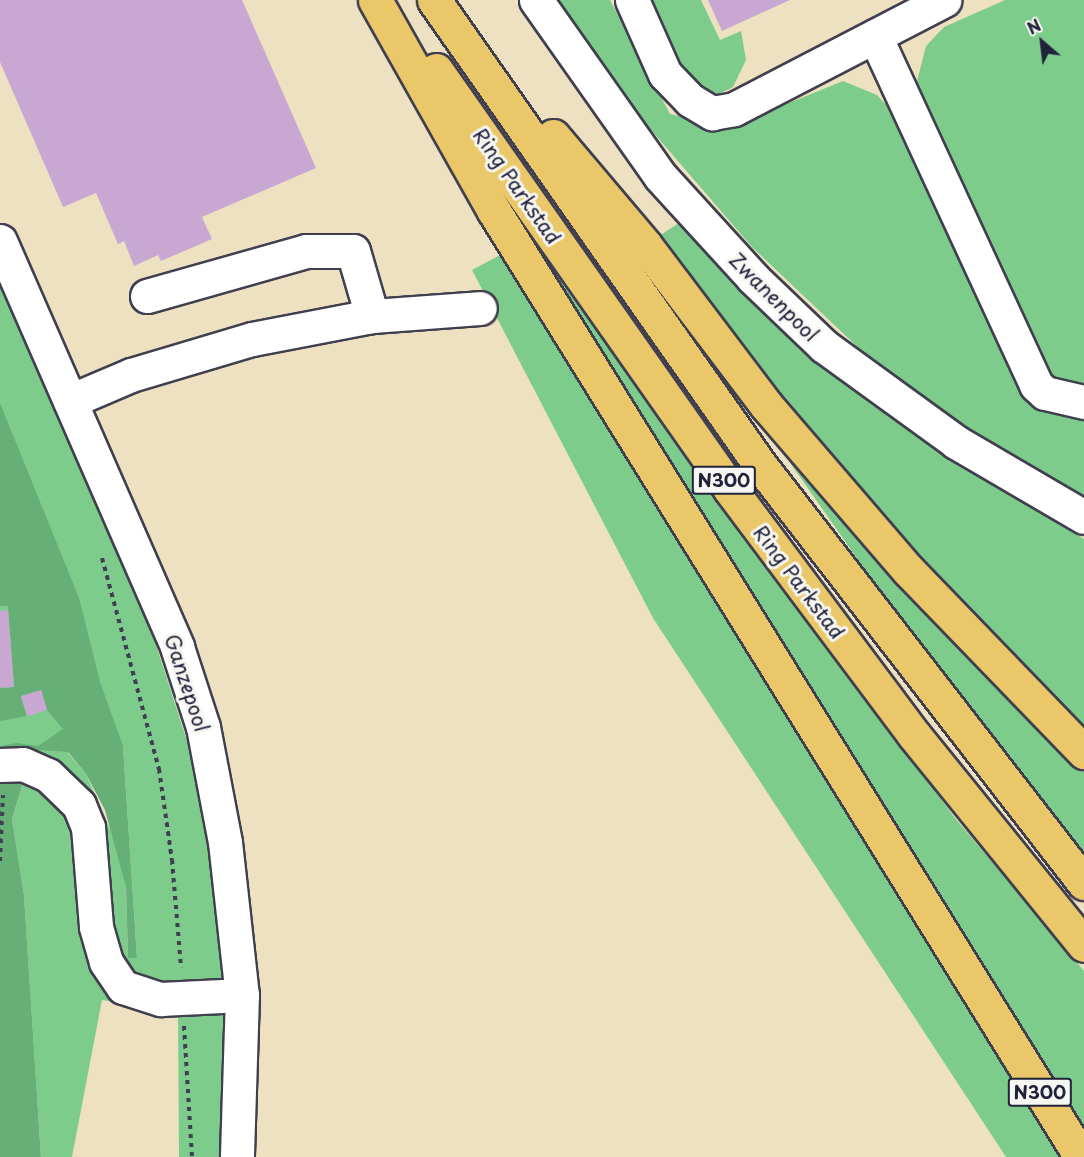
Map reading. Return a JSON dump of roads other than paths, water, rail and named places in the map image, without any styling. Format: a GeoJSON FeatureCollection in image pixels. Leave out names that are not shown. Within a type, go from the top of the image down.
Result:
{"type":"FeatureCollection","features":[{"type":"Feature","properties":{"kind":"highway","name":"N300"},"geometry":{"type":"LineString","coordinates":[[375,0],[494,211],[1081,1157]]}},
{"type":"Feature","properties":{"kind":"highway","name":"Ring Parkstad"},"geometry":{"type":"LineString","coordinates":[[387,0],[730,489],[914,735],[1084,945]]}},
{"type":"Feature","properties":{"kind":"highway","name":"Ring Parkstad"},"geometry":{"type":"LineString","coordinates":[[434,0],[760,465],[1084,883]]}},
{"type":"Feature","properties":{"kind":"highway"},"geometry":{"type":"LineString","coordinates":[[439,0],[645,245],[789,431],[909,571],[1084,752]]}},
{"type":"Feature","properties":{"kind":"street","name":"Zwanenpool"},"geometry":{"type":"LineString","coordinates":[[536,0],[660,176],[753,278],[824,346],[956,442],[1084,517]]}},
{"type":"Feature","properties":{"kind":"street"},"geometry":{"type":"LineString","coordinates":[[632,0],[665,74],[690,100],[712,113],[734,109],[944,0]]}},
{"type":"Feature","properties":{"kind":"street"},"geometry":{"type":"LineString","coordinates":[[875,36],[1036,385],[1045,393],[1084,402]]}},
{"type":"Feature","properties":{"kind":"street","name":"Ganzepool"},"geometry":{"type":"LineString","coordinates":[[0,242],[177,647],[203,727],[225,842],[242,995],[237,1157]]}},
{"type":"Feature","properties":{"kind":"street"},"geometry":{"type":"LineString","coordinates":[[147,296],[306,251],[353,251],[372,316]]}},
{"type":"Feature","properties":{"kind":"street"},"geometry":{"type":"LineString","coordinates":[[70,401],[131,375],[252,339],[372,316],[480,308]]}},
{"type":"Feature","properties":{"kind":"street"},"geometry":{"type":"LineString","coordinates":[[2,765],[23,764],[48,775],[78,805],[88,827],[96,927],[106,962],[123,987],[143,1000],[182,1000],[242,995]]}}]}
